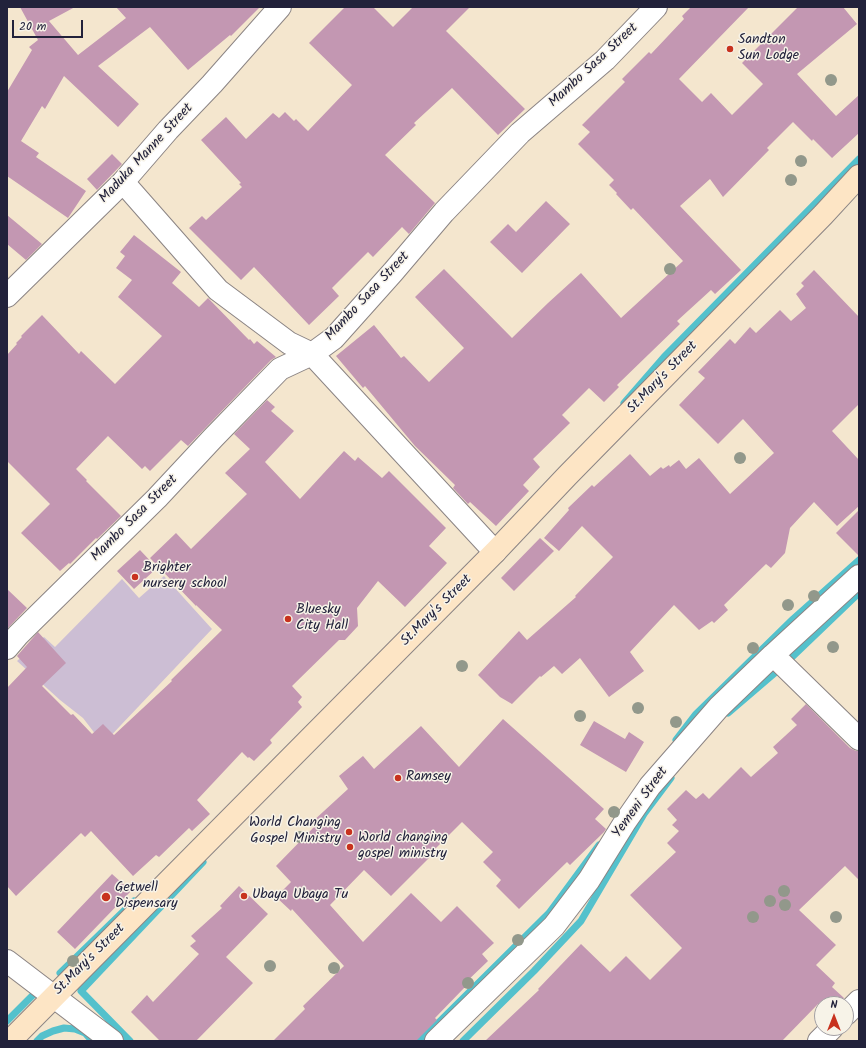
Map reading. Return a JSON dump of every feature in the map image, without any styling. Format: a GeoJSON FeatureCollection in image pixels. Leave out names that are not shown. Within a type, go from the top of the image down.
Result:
{"type":"FeatureCollection","features":[{"type":"Feature","properties":{"kind":"street","name":"Maduka Manne Street"},"geometry":{"type":"LineString","coordinates":[[7,296],[124,182],[168,130],[212,84],[280,7]]}},
{"type":"Feature","properties":{"kind":"street","name":"Mambo Sasa Street"},"geometry":{"type":"LineString","coordinates":[[7,648],[157,498],[212,438],[280,369],[312,354],[334,338],[444,212],[520,133],[605,60],[656,7]]}},
{"type":"Feature","properties":{"kind":"street","name":"St.Mary's Street"},"geometry":{"type":"LineString","coordinates":[[10,1041],[495,552],[859,176]]}},
{"type":"Feature","properties":{"kind":"street"},"geometry":{"type":"LineString","coordinates":[[124,182],[218,290],[289,343],[312,354],[495,552]]}},
{"type":"Feature","properties":{"kind":"street","name":"Yemeni Street"},"geometry":{"type":"LineString","coordinates":[[436,1041],[554,926],[589,880],[625,822],[650,786],[719,707],[859,576]]}},
{"type":"Feature","properties":{"kind":"street"},"geometry":{"type":"LineString","coordinates":[[773,655],[859,739]]}},
{"type":"Feature","properties":{"kind":"street"},"geometry":{"type":"LineString","coordinates":[[7,961],[112,1041]]}},
{"type":"Feature","properties":{"kind":"shaded area"},"geometry":{"type":"Polygon","coordinates":[[[164,576],[212,629],[103,744],[83,718],[60,700],[17,661],[44,637],[55,647],[122,579],[139,598],[164,576]]]}},
{"type":"Feature","properties":{"kind":"building"},"geometry":{"type":"Polygon","coordinates":[[[20,7],[75,7],[49,21],[78,55],[126,18],[116,7],[260,7],[231,36],[230,35],[188,70],[150,27],[98,66],[139,104],[118,127],[64,76],[45,109],[42,106],[21,141],[39,153],[36,157],[86,191],[68,218],[7,176],[7,92],[32,50],[29,47],[38,40],[20,7]]]}},
{"type":"Feature","properties":{"kind":"building"},"geometry":{"type":"Polygon","coordinates":[[[345,7],[373,7],[393,27],[413,7],[470,7],[446,31],[525,109],[498,135],[452,88],[414,123],[416,125],[385,155],[435,203],[409,234],[402,227],[373,257],[368,252],[332,288],[339,296],[309,325],[254,267],[241,280],[189,228],[202,216],[206,220],[242,187],[239,184],[241,183],[201,140],[226,117],[246,139],[273,113],[279,118],[285,112],[294,121],[296,119],[308,131],[352,85],[309,43],[345,7]]]}},
{"type":"Feature","properties":{"kind":"building"},"geometry":{"type":"Polygon","coordinates":[[[691,7],[749,7],[679,79],[702,102],[711,93],[732,115],[763,84],[742,63],[798,7],[843,7],[857,24],[797,74],[836,116],[859,95],[859,133],[832,158],[793,122],[767,148],[769,150],[723,197],[710,179],[680,206],[741,270],[715,294],[711,290],[677,321],[680,324],[617,385],[619,387],[604,402],[589,388],[562,415],[570,423],[533,459],[540,467],[523,485],[529,491],[496,526],[470,502],[468,504],[453,488],[455,485],[415,446],[365,386],[363,388],[336,356],[374,325],[401,358],[404,356],[429,382],[464,348],[415,297],[444,269],[512,338],[581,273],[621,318],[683,261],[633,208],[631,210],[616,194],[617,193],[609,185],[614,180],[578,144],[590,132],[582,125],[625,82],[622,79],[649,52],[651,54],[684,19],[682,16],[691,7]]]}},
{"type":"Feature","properties":{"kind":"building"},"geometry":{"type":"Polygon","coordinates":[[[112,154],[122,164],[97,190],[87,179],[112,154]]]}},
{"type":"Feature","properties":{"kind":"building"},"geometry":{"type":"Polygon","coordinates":[[[546,201],[570,224],[522,273],[490,242],[508,224],[516,232],[546,201]]]}},
{"type":"Feature","properties":{"kind":"building"},"geometry":{"type":"Polygon","coordinates":[[[7,215],[42,244],[26,260],[7,244],[7,215]]]}},
{"type":"Feature","properties":{"kind":"building"},"geometry":{"type":"Polygon","coordinates":[[[134,235],[181,272],[172,283],[199,307],[208,298],[249,340],[250,339],[254,344],[257,341],[276,357],[271,360],[188,446],[181,440],[150,471],[145,466],[142,469],[108,436],[76,469],[121,516],[70,564],[69,563],[60,571],[21,533],[50,504],[7,461],[7,355],[17,344],[16,343],[22,337],[21,336],[42,315],[79,354],[81,351],[115,384],[162,336],[118,297],[132,280],[116,268],[125,256],[120,252],[134,235]]]}},
{"type":"Feature","properties":{"kind":"building"},"geometry":{"type":"Polygon","coordinates":[[[814,270],[859,317],[859,404],[832,431],[859,460],[859,506],[837,526],[814,502],[790,528],[785,553],[771,568],[766,564],[724,605],[728,610],[714,623],[712,621],[699,630],[674,605],[630,652],[644,671],[609,697],[580,658],[562,674],[554,666],[541,677],[540,676],[512,704],[500,697],[478,675],[519,631],[527,640],[576,597],[575,596],[613,557],[582,526],[559,551],[544,538],[569,510],[568,508],[592,485],[594,487],[630,454],[650,476],[661,467],[663,469],[669,465],[670,467],[679,460],[686,469],[699,458],[730,494],[774,453],[743,419],[718,444],[679,405],[705,378],[698,372],[730,339],[735,344],[750,327],[756,333],[780,310],[791,321],[806,308],[796,294],[804,286],[801,283],[814,270]]]}},
{"type":"Feature","properties":{"kind":"building"},"geometry":{"type":"Polygon","coordinates":[[[267,400],[275,407],[271,411],[294,431],[265,462],[300,499],[344,451],[355,461],[358,457],[382,478],[389,471],[446,528],[429,546],[447,563],[405,607],[378,581],[357,608],[358,626],[345,640],[339,640],[292,686],[302,697],[298,702],[302,707],[270,740],[272,743],[254,761],[242,752],[197,800],[210,814],[192,831],[189,828],[159,857],[156,855],[133,876],[91,831],[85,837],[81,833],[16,896],[7,886],[7,688],[27,667],[17,656],[38,632],[66,663],[42,686],[71,715],[73,714],[92,734],[103,724],[114,735],[172,681],[171,680],[222,630],[196,606],[150,558],[176,533],[191,549],[247,494],[225,473],[250,449],[234,434],[267,400]]]}},
{"type":"Feature","properties":{"kind":"building"},"geometry":{"type":"Polygon","coordinates":[[[859,510],[859,556],[836,533],[859,510]]]}},
{"type":"Feature","properties":{"kind":"building"},"geometry":{"type":"Polygon","coordinates":[[[540,538],[554,551],[514,591],[501,578],[540,538]]]}},
{"type":"Feature","properties":{"kind":"building","name":"Brighter nursery school"},"geometry":{"type":"Polygon","coordinates":[[[140,550],[157,568],[134,589],[117,571],[140,550]]]}},
{"type":"Feature","properties":{"kind":"building"},"geometry":{"type":"Polygon","coordinates":[[[7,589],[27,608],[7,629],[7,589]]]}},
{"type":"Feature","properties":{"kind":"building"},"geometry":{"type":"Polygon","coordinates":[[[806,704],[850,748],[859,751],[859,880],[845,866],[799,910],[836,945],[816,965],[835,983],[832,987],[842,996],[814,996],[814,1008],[782,1041],[485,1041],[539,990],[538,989],[581,944],[610,972],[626,956],[650,980],[682,948],[630,895],[676,852],[667,843],[679,831],[672,825],[677,820],[667,809],[686,790],[696,799],[703,793],[709,799],[741,767],[751,777],[778,753],[773,747],[797,725],[791,719],[806,704]]]}},
{"type":"Feature","properties":{"kind":"building"},"geometry":{"type":"Polygon","coordinates":[[[503,719],[604,809],[595,819],[606,829],[604,832],[570,865],[567,862],[519,909],[496,886],[501,880],[483,862],[493,852],[462,822],[433,851],[435,852],[391,896],[364,870],[330,905],[363,942],[411,893],[441,922],[457,906],[494,943],[482,954],[488,961],[463,985],[465,987],[435,1018],[437,1020],[416,1041],[273,1041],[305,1009],[303,1006],[344,966],[292,909],[291,911],[276,897],[291,882],[276,866],[315,826],[312,822],[348,789],[339,776],[363,756],[374,769],[421,726],[459,767],[503,719]]]}},
{"type":"Feature","properties":{"kind":"building"},"geometry":{"type":"Polygon","coordinates":[[[594,721],[625,739],[629,732],[644,742],[626,772],[580,745],[594,721]]]}},
{"type":"Feature","properties":{"kind":"building"},"geometry":{"type":"Polygon","coordinates":[[[112,874],[131,891],[75,949],[57,932],[112,874]]]}},
{"type":"Feature","properties":{"kind":"building"},"geometry":{"type":"Polygon","coordinates":[[[239,886],[268,914],[226,957],[253,983],[196,1041],[160,1041],[131,1012],[147,995],[153,1002],[199,954],[190,946],[196,941],[191,936],[222,908],[220,906],[239,886]]]}},
{"type":"Feature","properties":{"kind":"waterway"},"geometry":{"type":"LineString","coordinates":[[624,403],[664,357],[859,159]]}},
{"type":"Feature","properties":{"kind":"waterway"},"geometry":{"type":"LineString","coordinates":[[676,740],[696,714],[793,619],[859,560]]}},
{"type":"Feature","properties":{"kind":"waterway"},"geometry":{"type":"LineString","coordinates":[[788,661],[859,593]]}},
{"type":"Feature","properties":{"kind":"waterway"},"geometry":{"type":"LineString","coordinates":[[728,713],[777,671]]}},
{"type":"Feature","properties":{"kind":"waterway"},"geometry":{"type":"LineString","coordinates":[[463,1041],[534,971],[581,921],[644,814],[671,778]]}},
{"type":"Feature","properties":{"kind":"waterway"},"geometry":{"type":"LineString","coordinates":[[420,1041],[549,913],[599,845]]}},
{"type":"Feature","properties":{"kind":"waterway"},"geometry":{"type":"LineString","coordinates":[[130,1041],[81,991],[203,862]]}},
{"type":"Feature","properties":{"kind":"waterway"},"geometry":{"type":"LineString","coordinates":[[60,973],[134,901]]}},
{"type":"Feature","properties":{"kind":"waterway"},"geometry":{"type":"LineString","coordinates":[[7,1021],[40,988]]}},
{"type":"Feature","properties":{"kind":"waterway"},"geometry":{"type":"LineString","coordinates":[[37,1041],[42,1036],[64,1028],[75,1029],[85,1033],[92,1041]]}},
{"type":"Feature","properties":{"kind":"place","name":"Sandton Sun Lodge"},"geometry":{"type":"Point","coordinates":[730,49]}},
{"type":"Feature","properties":{"kind":"place","name":"Brighter nursery school"},"geometry":{"type":"Point","coordinates":[135,577]}},
{"type":"Feature","properties":{"kind":"place","name":"Bluesky City Hall"},"geometry":{"type":"Point","coordinates":[288,619]}},
{"type":"Feature","properties":{"kind":"place","name":"Ramsey"},"geometry":{"type":"Point","coordinates":[398,778]}},
{"type":"Feature","properties":{"kind":"place","name":"World Changing Gospel Ministry"},"geometry":{"type":"Point","coordinates":[349,832]}},
{"type":"Feature","properties":{"kind":"place","name":"World changing gospel ministry"},"geometry":{"type":"Point","coordinates":[350,847]}},
{"type":"Feature","properties":{"kind":"place","name":"Ubaya Ubaya Tu"},"geometry":{"type":"Point","coordinates":[244,896]}},
{"type":"Feature","properties":{"kind":"place","name":"Getwell Dispensary"},"geometry":{"type":"Point","coordinates":[106,897]}}]}
